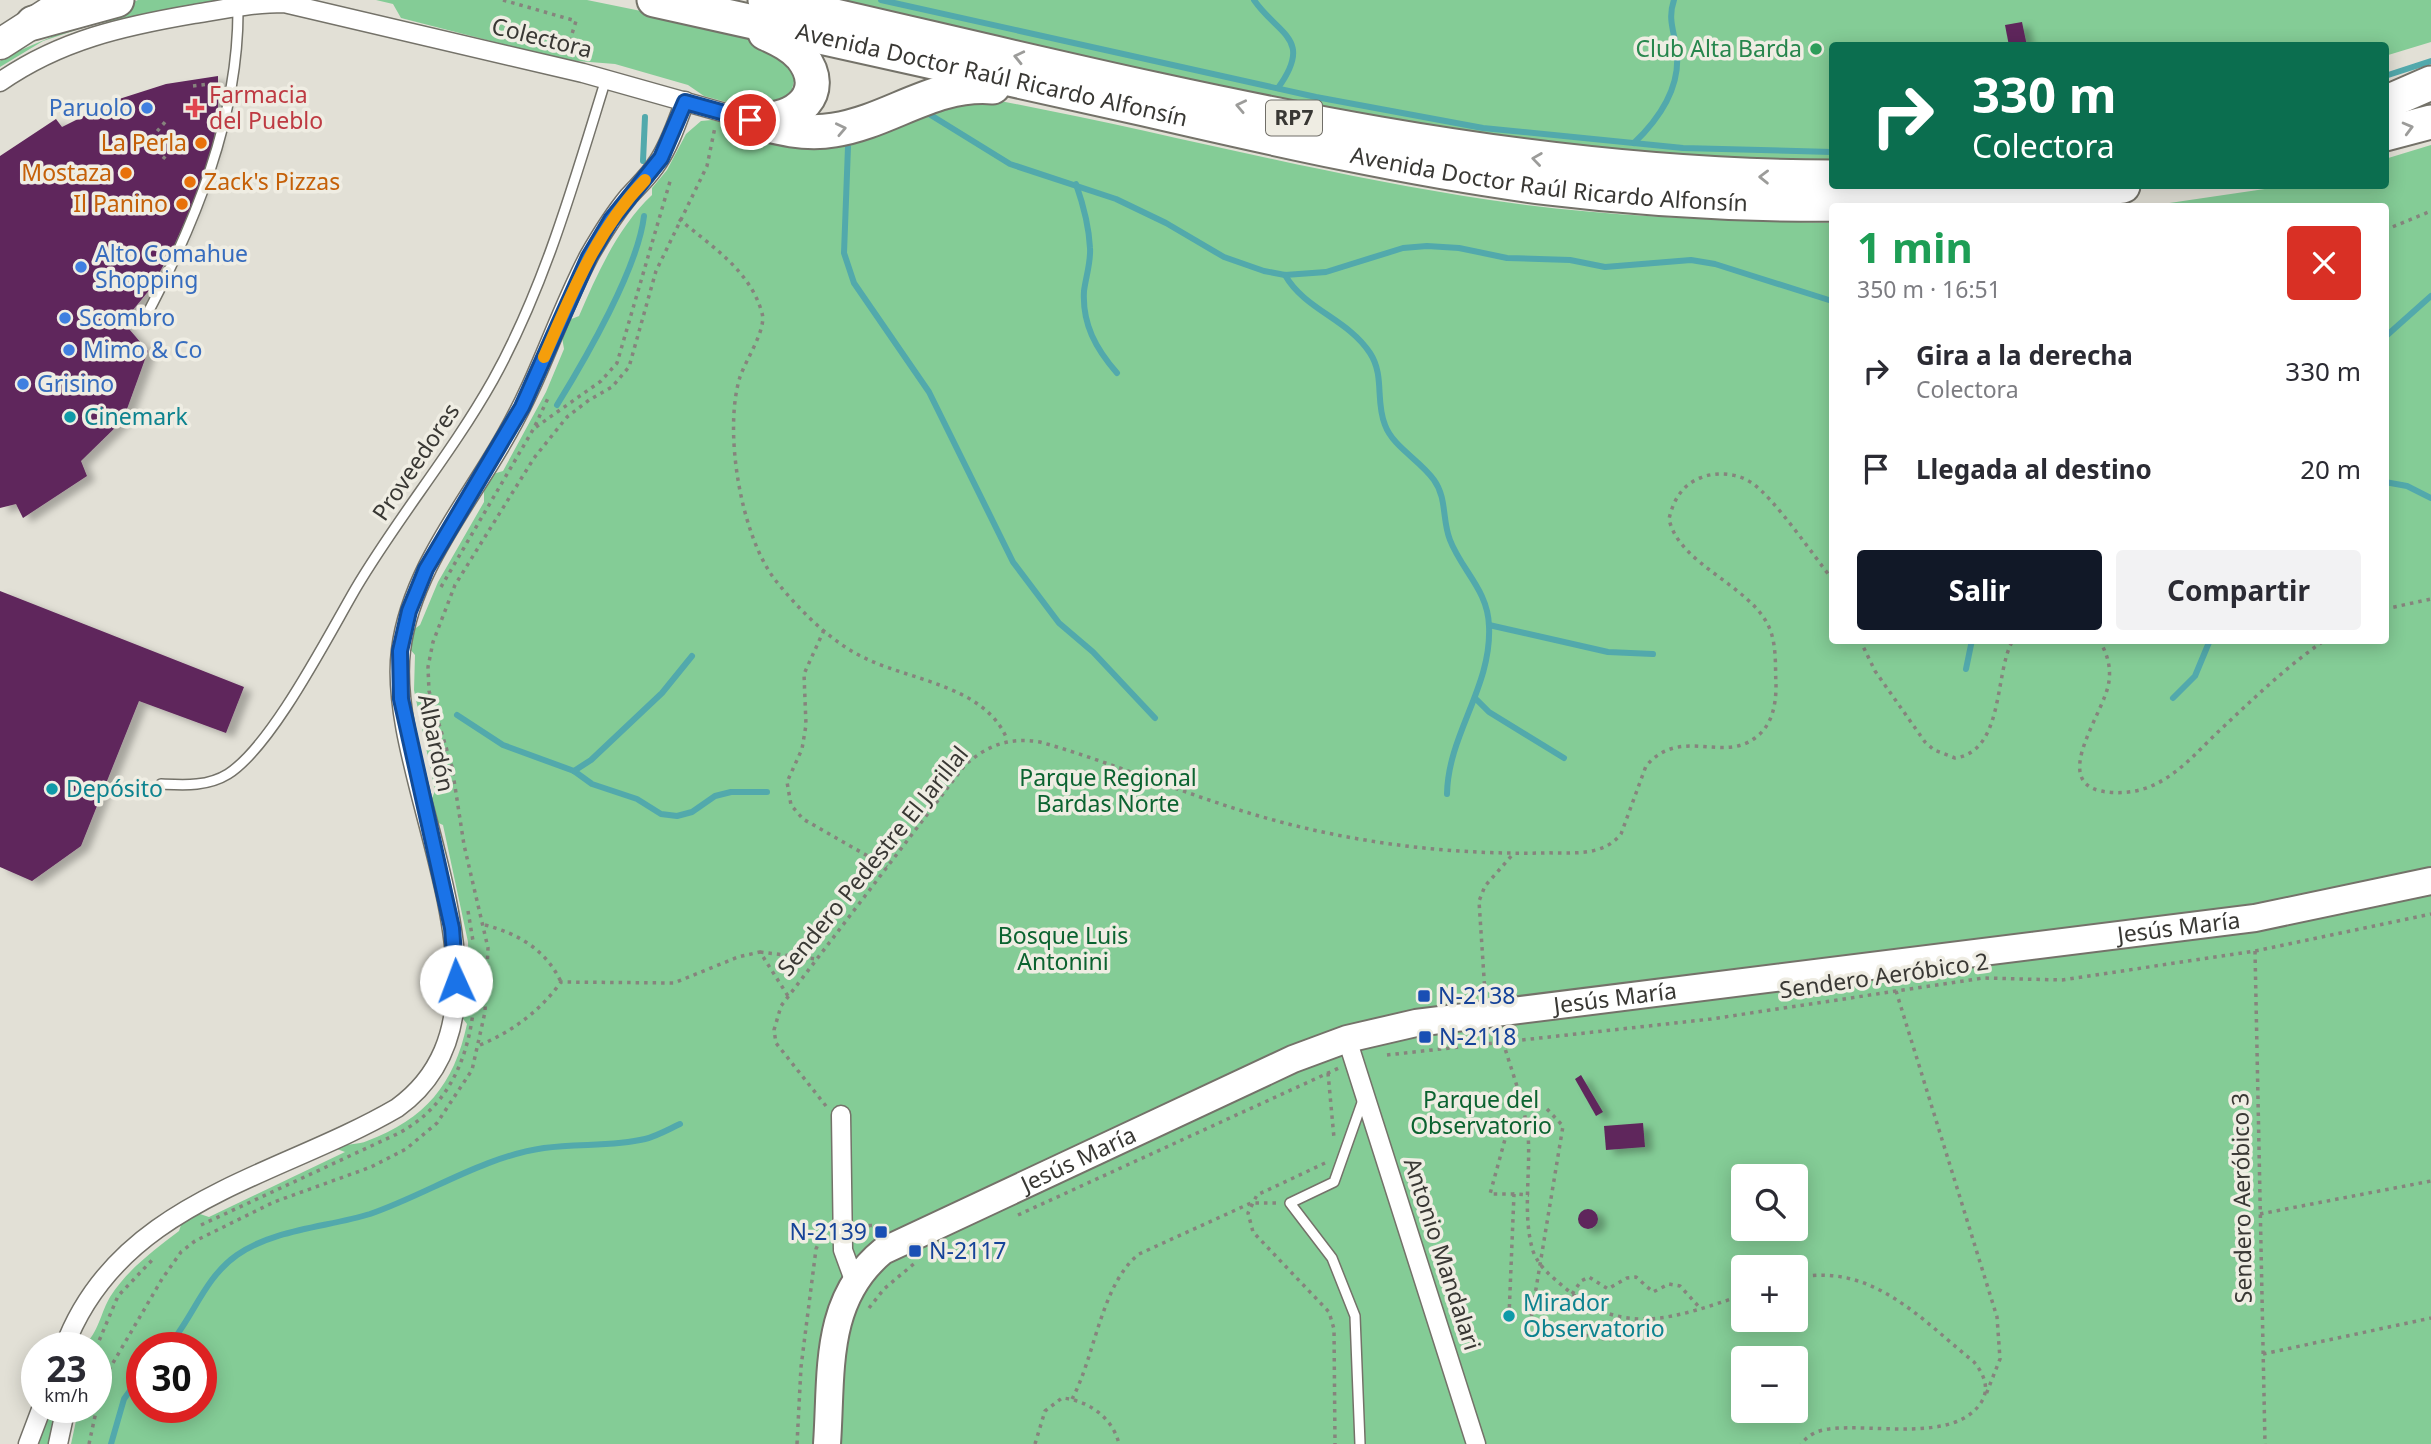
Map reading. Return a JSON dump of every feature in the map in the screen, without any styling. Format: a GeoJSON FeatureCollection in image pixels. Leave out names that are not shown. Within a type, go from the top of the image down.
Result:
{"type":"FeatureCollection","features":[{"type":"Feature","properties":{"kind":"highway"},"geometry":{"type":"LineString","coordinates":[[32,12],[117,0]]}},
{"type":"Feature","properties":{"kind":"highway","name":"Avenida Doctor Raúl Ricardo Alfonsín"},"geometry":{"type":"LineString","coordinates":[[654,0],[1392,164],[1588,192],[1742,201],[1858,202],[1985,198],[2088,189]]}},
{"type":"Feature","properties":{"kind":"highway","name":"Avenida Doctor Raúl Ricardo Alfonsín"},"geometry":{"type":"LineString","coordinates":[[765,0],[1296,118],[1444,146],[1642,170],[1829,177]]}},
{"type":"Feature","properties":{"kind":"highway"},"geometry":{"type":"LineString","coordinates":[[721,14],[791,47],[807,65],[811,76],[807,99],[791,116],[750,120]]}},
{"type":"Feature","properties":{"kind":"highway"},"geometry":{"type":"LineString","coordinates":[[2389,101],[2431,83]]}},
{"type":"Feature","properties":{"kind":"highway"},"geometry":{"type":"LineString","coordinates":[[750,120],[785,129],[816,132],[861,124],[950,89],[984,86],[1072,93]]}},
{"type":"Feature","properties":{"kind":"highway"},"geometry":{"type":"LineString","coordinates":[[2389,107],[2431,96]]}},
{"type":"Feature","properties":{"kind":"highway"},"geometry":{"type":"LineString","coordinates":[[2389,133],[2431,121]]}},
{"type":"Feature","properties":{"kind":"main road"},"geometry":{"type":"LineString","coordinates":[[0,20],[68,0]]}},
{"type":"Feature","properties":{"kind":"main road"},"geometry":{"type":"LineString","coordinates":[[0,44],[32,12]]}},
{"type":"Feature","properties":{"kind":"main road","name":"Jesús María"},"geometry":{"type":"LineString","coordinates":[[854,1280],[873,1259],[896,1243],[1293,1059],[1347,1039],[1451,1017],[2255,918],[2431,881]]}},
{"type":"Feature","properties":{"kind":"main road"},"geometry":{"type":"LineString","coordinates":[[828,1444],[835,1334],[842,1303],[854,1280]]}},
{"type":"Feature","properties":{"kind":"street","name":"Colectora"},"geometry":{"type":"LineString","coordinates":[[0,82],[40,58],[93,34],[270,3],[299,5],[607,79],[750,120]]}},
{"type":"Feature","properties":{"kind":"street","name":"Albardón"},"geometry":{"type":"LineString","coordinates":[[72,1332],[85,1304],[147,1236],[188,1207],[397,1108],[419,1091],[436,1065],[453,1007],[455,955],[450,914],[401,699],[400,651],[409,611],[426,569],[522,407],[592,250],[615,214],[661,158],[685,102]]}},
{"type":"Feature","properties":{"kind":"street","name":"Antonio Mandalari"},"geometry":{"type":"LineString","coordinates":[[1347,1039],[1476,1444]]}},
{"type":"Feature","properties":{"kind":"street"},"geometry":{"type":"LineString","coordinates":[[834,1112],[842,1243],[854,1280]]}},
{"type":"Feature","properties":{"kind":"street","name":"Albardón"},"geometry":{"type":"LineString","coordinates":[[83,1332],[88,1313],[108,1276]]}},
{"type":"Feature","properties":{"kind":"street"},"geometry":{"type":"LineString","coordinates":[[28,1444],[36,1423]]}},
{"type":"Feature","properties":{"kind":"street"},"geometry":{"type":"LineString","coordinates":[[58,1444],[63,1423]]}},
{"type":"Feature","properties":{"kind":"lane"},"geometry":{"type":"LineString","coordinates":[[144,320],[183,241],[223,127],[234,81],[238,7]]}},
{"type":"Feature","properties":{"kind":"lane","name":"Proveedores"},"geometry":{"type":"LineString","coordinates":[[161,785],[209,782],[228,774],[248,756],[299,685],[393,529],[466,426],[519,331],[541,276],[607,79]]}},
{"type":"Feature","properties":{"kind":"lane"},"geometry":{"type":"LineString","coordinates":[[1360,1444],[1355,1316],[1332,1258],[1290,1203],[1334,1181],[1365,1095]]}},
{"type":"Feature","properties":{"kind":"path"},"geometry":{"type":"LineString","coordinates":[[503,0],[576,21],[565,60]]}},
{"type":"Feature","properties":{"kind":"path"},"geometry":{"type":"LineString","coordinates":[[193,86],[210,84],[211,95]]}},
{"type":"Feature","properties":{"kind":"path"},"geometry":{"type":"LineString","coordinates":[[146,144],[166,121]]}},
{"type":"Feature","properties":{"kind":"path"},"geometry":{"type":"LineString","coordinates":[[709,124],[715,125]]}},
{"type":"Feature","properties":{"kind":"path"},"geometry":{"type":"LineString","coordinates":[[163,159],[183,135]]}},
{"type":"Feature","properties":{"kind":"path"},"geometry":{"type":"LineString","coordinates":[[534,428],[601,381],[617,363],[673,170],[661,191]]}},
{"type":"Feature","properties":{"kind":"path"},"geometry":{"type":"LineString","coordinates":[[2389,228],[2431,211]]}},
{"type":"Feature","properties":{"kind":"path"},"geometry":{"type":"LineString","coordinates":[[680,219],[734,264],[761,310],[763,327],[748,355],[735,398],[742,501],[747,526],[762,560],[776,581],[824,630],[867,660],[921,678],[971,701],[994,715],[1007,740],[1023,739],[1056,746],[1223,805],[1303,828],[1403,845],[1514,853],[1607,848],[1620,834],[1646,766],[1653,758],[1675,747],[1736,746],[1746,743],[1769,723],[1776,690],[1775,652],[1769,627],[1755,608],[1676,538],[1669,519],[1677,496],[1693,481],[1718,474],[1730,474],[1752,484],[1829,575]]}},
{"type":"Feature","properties":{"kind":"path"},"geometry":{"type":"LineString","coordinates":[[438,593],[534,428],[552,388]]}},
{"type":"Feature","properties":{"kind":"path"},"geometry":{"type":"LineString","coordinates":[[2389,608],[2431,599]]}},
{"type":"Feature","properties":{"kind":"path"},"geometry":{"type":"LineString","coordinates":[[824,630],[804,674],[806,725],[802,749],[787,782],[791,805],[803,819],[887,867]]}},
{"type":"Feature","properties":{"kind":"path"},"geometry":{"type":"LineString","coordinates":[[1862,644],[1875,671],[1925,742],[1934,750],[1955,758],[1972,752],[1989,729],[2000,696],[2006,655],[2011,644]]}},
{"type":"Feature","properties":{"kind":"path"},"geometry":{"type":"LineString","coordinates":[[2101,644],[2109,664],[2109,681],[2082,751],[2078,771],[2082,781],[2089,787],[2109,792],[2143,789],[2162,782],[2186,763],[2271,681],[2320,644]]}},
{"type":"Feature","properties":{"kind":"path"},"geometry":{"type":"LineString","coordinates":[[428,736],[443,800]]}},
{"type":"Feature","properties":{"kind":"path","name":"Sendero Pedestre El Jarillal"},"geometry":{"type":"LineString","coordinates":[[834,1112],[782,1054],[776,1043],[776,1018],[788,996],[965,765],[993,745],[1007,740]]}},
{"type":"Feature","properties":{"kind":"path"},"geometry":{"type":"LineString","coordinates":[[1486,997],[1479,901],[1485,886],[1514,853]]}},
{"type":"Feature","properties":{"kind":"path"},"geometry":{"type":"LineString","coordinates":[[467,902],[474,947]]}},
{"type":"Feature","properties":{"kind":"path","name":"Sendero Aeróbico 2"},"geometry":{"type":"LineString","coordinates":[[1381,1055],[1711,1019],[1983,978],[2062,980],[2255,951],[2431,914]]}},
{"type":"Feature","properties":{"kind":"path"},"geometry":{"type":"LineString","coordinates":[[484,925],[530,943],[554,967],[561,982]]}},
{"type":"Feature","properties":{"kind":"path","name":"Sendero Aeróbico 3"},"geometry":{"type":"LineString","coordinates":[[2255,951],[2265,1444]]}},
{"type":"Feature","properties":{"kind":"path"},"geometry":{"type":"LineString","coordinates":[[760,952],[788,996]]}},
{"type":"Feature","properties":{"kind":"path"},"geometry":{"type":"LineString","coordinates":[[561,982],[674,983],[738,957],[760,952],[816,959]]}},
{"type":"Feature","properties":{"kind":"path"},"geometry":{"type":"LineString","coordinates":[[194,1228],[404,1131],[434,1108],[454,1078],[468,1046],[474,1013],[474,956]]}},
{"type":"Feature","properties":{"kind":"path"},"geometry":{"type":"LineString","coordinates":[[480,1045],[513,1029],[549,999],[561,982]]}},
{"type":"Feature","properties":{"kind":"path"},"geometry":{"type":"LineString","coordinates":[[1801,1444],[1817,1432],[1831,1429],[1938,1429],[1957,1424],[1973,1414],[1984,1399],[2000,1359],[1997,1317],[1896,991]]}},
{"type":"Feature","properties":{"kind":"path"},"geometry":{"type":"LineString","coordinates":[[1503,1041],[1525,1118],[1531,1243],[1540,1265],[1571,1294],[1616,1317],[1639,1321],[1661,1320],[1731,1299]]}},
{"type":"Feature","properties":{"kind":"path"},"geometry":{"type":"LineString","coordinates":[[1017,1216],[1328,1073]]}},
{"type":"Feature","properties":{"kind":"path"},"geometry":{"type":"LineString","coordinates":[[1547,1109],[1563,1126],[1530,1325],[1610,1340]]}},
{"type":"Feature","properties":{"kind":"path"},"geometry":{"type":"LineString","coordinates":[[1507,1132],[1490,1194],[1530,1195]]}},
{"type":"Feature","properties":{"kind":"path"},"geometry":{"type":"LineString","coordinates":[[2260,1214],[2431,1181]]}},
{"type":"Feature","properties":{"kind":"path"},"geometry":{"type":"LineString","coordinates":[[1509,1315],[1514,1194]]}},
{"type":"Feature","properties":{"kind":"path"},"geometry":{"type":"LineString","coordinates":[[1072,1399],[1115,1285],[1129,1262],[1139,1254],[1251,1203],[1290,1203]]}},
{"type":"Feature","properties":{"kind":"path"},"geometry":{"type":"LineString","coordinates":[[797,1444],[808,1312],[816,1249],[820,1240]]}},
{"type":"Feature","properties":{"kind":"path"},"geometry":{"type":"LineString","coordinates":[[103,1332],[118,1296],[160,1253]]}},
{"type":"Feature","properties":{"kind":"path"},"geometry":{"type":"LineString","coordinates":[[865,1316],[884,1289],[922,1259]]}},
{"type":"Feature","properties":{"kind":"path"},"geometry":{"type":"LineString","coordinates":[[1808,1276],[1824,1274],[1848,1276],[1871,1283],[1889,1294],[1984,1373],[1984,1399]]}},
{"type":"Feature","properties":{"kind":"path"},"geometry":{"type":"LineString","coordinates":[[1571,1294],[1585,1278],[1592,1278],[1608,1289],[1632,1277],[1643,1280],[1653,1292],[1677,1284],[1701,1309]]}},
{"type":"Feature","properties":{"kind":"path"},"geometry":{"type":"LineString","coordinates":[[2263,1354],[2431,1318]]}},
{"type":"Feature","properties":{"kind":"path"},"geometry":{"type":"LineString","coordinates":[[1035,1444],[1045,1411],[1054,1402],[1072,1399],[1099,1412],[1110,1423],[1119,1444]]}},
{"type":"Feature","properties":{"kind":"green space"},"geometry":{"type":"Polygon","coordinates":[[[138,0],[220,0],[91,25],[43,41],[0,67],[0,61],[9,55],[138,0]]]}},
{"type":"Feature","properties":{"kind":"green space"},"geometry":{"type":"Polygon","coordinates":[[[376,0],[587,0],[744,32],[790,61],[795,78],[789,100],[744,107],[704,96],[688,85],[615,64],[565,60],[401,18],[393,4],[376,0]]]}},
{"type":"Feature","properties":{"kind":"green space"},"geometry":{"type":"Polygon","coordinates":[[[831,0],[2431,0],[2431,42],[2389,55],[2389,42],[1829,42],[1829,160],[1657,156],[1552,146],[1371,117],[1190,81],[831,0]]]}},
{"type":"Feature","properties":{"kind":"green space","name":"Parque Regional Bardas Norte"},"geometry":{"type":"Polygon","coordinates":[[[962,94],[1357,177],[1490,200],[1618,214],[1829,223],[1829,644],[2389,644],[2389,203],[2169,203],[2265,189],[2389,189],[2389,158],[2431,145],[2431,1444],[71,1444],[76,1423],[112,1423],[112,1332],[94,1332],[110,1297],[133,1269],[179,1231],[182,1222],[197,1213],[209,1217],[345,1152],[337,1149],[367,1141],[405,1122],[434,1097],[454,1065],[467,1024],[461,1016],[462,998],[469,991],[468,942],[443,825],[434,821],[430,803],[435,791],[414,690],[415,655],[409,648],[413,630],[420,625],[438,582],[484,502],[484,490],[493,474],[503,471],[546,392],[564,349],[562,337],[569,320],[579,316],[619,236],[652,195],[652,188],[667,170],[686,134],[701,121],[712,120],[758,132],[962,94]]]}},
{"type":"Feature","properties":{"kind":"green space"},"geometry":{"type":"Polygon","coordinates":[[[40,1423],[56,1423],[51,1444],[33,1444],[40,1423]]]}},
{"type":"Feature","properties":{"kind":"building"},"geometry":{"type":"Polygon","coordinates":[[[2022,22],[2026,42],[2008,42],[2005,25],[2022,22]]]}},
{"type":"Feature","properties":{"kind":"building","name":"Alto Comahue Shopping"},"geometry":{"type":"Polygon","coordinates":[[[218,76],[218,112],[213,145],[194,201],[151,288],[123,322],[148,351],[123,420],[81,461],[87,476],[23,518],[16,504],[0,508],[0,156],[56,119],[62,127],[116,100],[166,84],[218,76]]]}},
{"type":"Feature","properties":{"kind":"building","name":"Depósito"},"geometry":{"type":"Polygon","coordinates":[[[0,591],[244,687],[226,733],[139,701],[81,846],[32,881],[0,867],[0,591]]]}},
{"type":"Feature","properties":{"kind":"building"},"geometry":{"type":"Polygon","coordinates":[[[1581,1075],[1603,1112],[1596,1116],[1575,1079],[1581,1075]]]}},
{"type":"Feature","properties":{"kind":"building"},"geometry":{"type":"Polygon","coordinates":[[[1643,1123],[1645,1147],[1606,1150],[1604,1126],[1643,1123]]]}},
{"type":"Feature","properties":{"kind":"building"},"geometry":{"type":"Polygon","coordinates":[[[1588,1209],[1595,1212],[1598,1219],[1595,1226],[1588,1229],[1581,1226],[1578,1219],[1581,1212],[1588,1209]]]}},
{"type":"Feature","properties":{"kind":"waterway"},"geometry":{"type":"LineString","coordinates":[[881,0],[1316,97],[1483,128],[1683,148],[1829,152]]}},
{"type":"Feature","properties":{"kind":"waterway"},"geometry":{"type":"LineString","coordinates":[[1254,0],[1282,30],[1293,47],[1293,58],[1278,88]]}},
{"type":"Feature","properties":{"kind":"waterway"},"geometry":{"type":"LineString","coordinates":[[1634,143],[1652,124],[1666,102],[1675,79],[1677,53],[1671,14],[1674,0]]}},
{"type":"Feature","properties":{"kind":"waterway"},"geometry":{"type":"LineString","coordinates":[[2389,75],[2431,61]]}},
{"type":"Feature","properties":{"kind":"waterway"},"geometry":{"type":"LineString","coordinates":[[929,114],[1010,164],[1116,199],[1166,223],[1224,257],[1264,271],[1285,275],[1326,272],[1403,248],[1427,246],[1459,248],[1507,258],[1570,260],[1605,267],[1691,260],[1715,264],[1829,300]]}},
{"type":"Feature","properties":{"kind":"waterway"},"geometry":{"type":"LineString","coordinates":[[643,161],[645,117]]}},
{"type":"Feature","properties":{"kind":"waterway"},"geometry":{"type":"LineString","coordinates":[[848,147],[844,253],[854,283],[929,392],[1013,562],[1059,623],[1093,652],[1155,718]]}},
{"type":"Feature","properties":{"kind":"waterway"},"geometry":{"type":"LineString","coordinates":[[1076,184],[1090,248],[1084,291],[1085,314],[1097,345],[1117,373]]}},
{"type":"Feature","properties":{"kind":"waterway"},"geometry":{"type":"LineString","coordinates":[[557,405],[596,338],[621,286],[640,237],[644,216]]}},
{"type":"Feature","properties":{"kind":"waterway"},"geometry":{"type":"LineString","coordinates":[[1285,275],[1293,287],[1350,331],[1370,353],[1379,380],[1385,425],[1394,440],[1428,473],[1438,487],[1450,540],[1479,591],[1488,613],[1488,648],[1484,670],[1454,751],[1447,794]]}},
{"type":"Feature","properties":{"kind":"waterway"},"geometry":{"type":"LineString","coordinates":[[2389,333],[2431,296]]}},
{"type":"Feature","properties":{"kind":"waterway"},"geometry":{"type":"LineString","coordinates":[[2389,483],[2407,486],[2431,498]]}},
{"type":"Feature","properties":{"kind":"waterway"},"geometry":{"type":"LineString","coordinates":[[1489,625],[1608,652],[1653,654]]}},
{"type":"Feature","properties":{"kind":"waterway"},"geometry":{"type":"LineString","coordinates":[[1966,669],[1971,644]]}},
{"type":"Feature","properties":{"kind":"waterway"},"geometry":{"type":"LineString","coordinates":[[2173,698],[2195,676],[2208,644]]}},
{"type":"Feature","properties":{"kind":"waterway"},"geometry":{"type":"LineString","coordinates":[[574,771],[591,760],[662,693],[692,656]]}},
{"type":"Feature","properties":{"kind":"waterway"},"geometry":{"type":"LineString","coordinates":[[1477,700],[1489,712],[1564,758]]}},
{"type":"Feature","properties":{"kind":"waterway"},"geometry":{"type":"LineString","coordinates":[[457,715],[503,745],[574,771],[592,784],[637,799],[661,814],[677,816],[692,812],[715,796],[731,792],[767,792]]}},
{"type":"Feature","properties":{"kind":"waterway"},"geometry":{"type":"LineString","coordinates":[[179,1332],[207,1287],[226,1264],[267,1239],[370,1214],[499,1159],[544,1148],[645,1139],[680,1124]]}},
{"type":"Feature","properties":{"kind":"waterway"},"geometry":{"type":"LineString","coordinates":[[111,1444],[126,1396]]}},
{"type":"Feature","properties":{"kind":"slow traffic"},"geometry":{"type":"LineString","coordinates":[[544,357],[576,282],[596,244],[628,197],[645,180]]}},
{"type":"Feature","properties":{"kind":"place","name":"Club Alta Barda"},"geometry":{"type":"Point","coordinates":[1816,49]}},
{"type":"Feature","properties":{"kind":"place","name":"Paruolo"},"geometry":{"type":"Point","coordinates":[147,108]}},
{"type":"Feature","properties":{"kind":"place","name":"Farmacia del Pueblo"},"geometry":{"type":"Point","coordinates":[195,108]}},
{"type":"Feature","properties":{"kind":"place","name":"La Perla"},"geometry":{"type":"Point","coordinates":[201,143]}},
{"type":"Feature","properties":{"kind":"place","name":"Mostaza"},"geometry":{"type":"Point","coordinates":[126,173]}},
{"type":"Feature","properties":{"kind":"place","name":"Zack's Pizzas"},"geometry":{"type":"Point","coordinates":[190,182]}},
{"type":"Feature","properties":{"kind":"place","name":"Il Panino"},"geometry":{"type":"Point","coordinates":[182,204]}},
{"type":"Feature","properties":{"kind":"place","name":"Alto Comahue Shopping"},"geometry":{"type":"Point","coordinates":[81,267]}},
{"type":"Feature","properties":{"kind":"place","name":"Scombro"},"geometry":{"type":"Point","coordinates":[65,318]}},
{"type":"Feature","properties":{"kind":"place","name":"Mimo & Co"},"geometry":{"type":"Point","coordinates":[69,350]}},
{"type":"Feature","properties":{"kind":"place","name":"Grisino"},"geometry":{"type":"Point","coordinates":[23,384]}},
{"type":"Feature","properties":{"kind":"place","name":"Cinemark"},"geometry":{"type":"Point","coordinates":[70,417]}},
{"type":"Feature","properties":{"kind":"place","name":"Depósito"},"geometry":{"type":"Point","coordinates":[52,789]}},
{"type":"Feature","properties":{"kind":"place","name":"N-2138"},"geometry":{"type":"Point","coordinates":[1424,996]}},
{"type":"Feature","properties":{"kind":"place","name":"N-2118"},"geometry":{"type":"Point","coordinates":[1425,1037]}},
{"type":"Feature","properties":{"kind":"place","name":"N-2139"},"geometry":{"type":"Point","coordinates":[881,1232]}},
{"type":"Feature","properties":{"kind":"place","name":"N-2117"},"geometry":{"type":"Point","coordinates":[915,1251]}},
{"type":"Feature","properties":{"kind":"place","name":"Mirador Observatorio"},"geometry":{"type":"Point","coordinates":[1509,1316]}},
{"type":"Feature","properties":{"kind":"route"},"geometry":{"type":"LineString","coordinates":[[456,981],[452,928],[401,699],[400,651],[409,611],[426,569],[522,407],[589,257],[611,220],[661,158],[685,102],[750,120]]}},
{"type":"Feature","properties":{"kind":"park label","name":"Bosque Luis Antonini"},"geometry":{"type":"Point","coordinates":[1063,949]}},
{"type":"Feature","properties":{"kind":"park label","name":"Parque del Observatorio"},"geometry":{"type":"Point","coordinates":[1481,1113]}}]}
